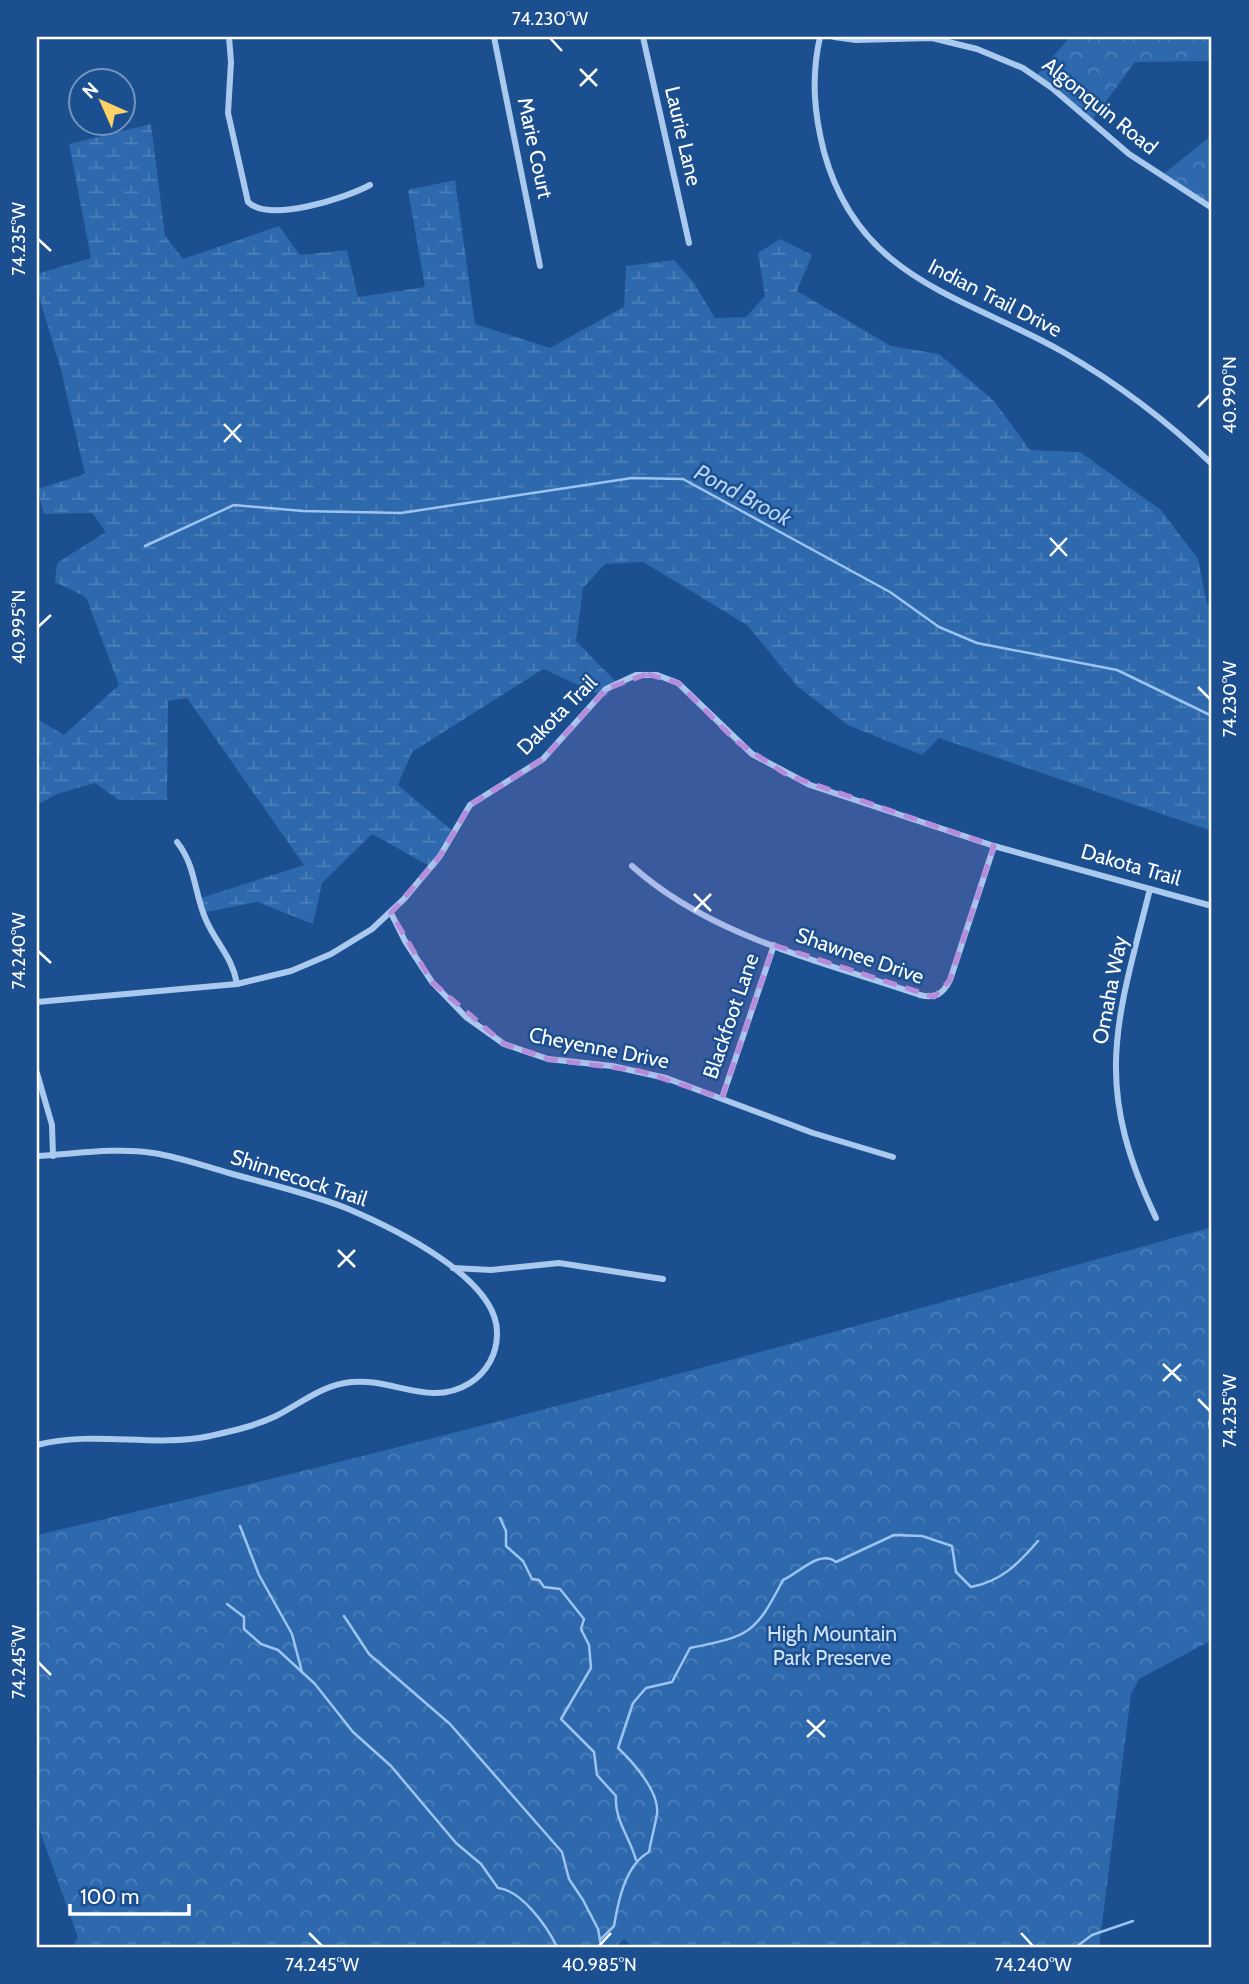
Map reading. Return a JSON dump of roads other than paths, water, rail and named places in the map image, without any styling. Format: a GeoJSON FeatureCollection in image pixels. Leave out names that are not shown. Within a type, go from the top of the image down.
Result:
{"type":"FeatureCollection","features":[{"type":"Feature","properties":{"kind":"street"},"geometry":{"type":"LineString","coordinates":[[229,37],[231,62],[228,113],[248,202],[260,210],[274,211],[347,197],[370,185]]}},
{"type":"Feature","properties":{"kind":"street","name":"Marie Court"},"geometry":{"type":"LineString","coordinates":[[494,37],[540,266]]}},
{"type":"Feature","properties":{"kind":"street","name":"Laurie Lane"},"geometry":{"type":"LineString","coordinates":[[643,37],[689,243]]}},
{"type":"Feature","properties":{"kind":"street","name":"Indian Trail Drive"},"geometry":{"type":"LineString","coordinates":[[820,37],[814,91],[818,128],[837,191],[867,238],[925,284],[1030,334],[1102,377],[1192,444],[1212,464]]}},
{"type":"Feature","properties":{"kind":"street","name":"Algonquin Road"},"geometry":{"type":"LineString","coordinates":[[834,37],[856,40],[932,38],[977,49],[1023,68],[1052,88],[1129,154],[1212,208]]}},
{"type":"Feature","properties":{"kind":"street","name":"Dakota Trail"},"geometry":{"type":"LineString","coordinates":[[37,1002],[237,984],[270,978],[314,963],[352,942],[391,912],[432,867],[471,805],[543,759],[606,689],[635,675],[657,675],[678,683],[736,741],[788,775],[994,846],[1212,906]]}},
{"type":"Feature","properties":{"kind":"street"},"geometry":{"type":"LineString","coordinates":[[177,842],[187,854],[204,916],[232,962],[237,984]]}},
{"type":"Feature","properties":{"kind":"street","name":"Shawnee Drive"},"geometry":{"type":"LineString","coordinates":[[632,866],[682,904],[774,945],[920,995],[934,997],[941,993],[950,980],[994,846]]}},
{"type":"Feature","properties":{"kind":"street","name":"Omaha Way"},"geometry":{"type":"LineString","coordinates":[[1150,888],[1120,1011],[1114,1076],[1126,1144],[1156,1218]]}},
{"type":"Feature","properties":{"kind":"street","name":"Cheyenne Drive"},"geometry":{"type":"LineString","coordinates":[[391,912],[405,941],[432,982],[466,1017],[504,1044],[548,1059],[640,1071],[722,1098],[813,1133],[893,1157]]}},
{"type":"Feature","properties":{"kind":"street","name":"Blackfoot Lane"},"geometry":{"type":"LineString","coordinates":[[722,1098],[774,945]]}},
{"type":"Feature","properties":{"kind":"street"},"geometry":{"type":"LineString","coordinates":[[37,1073],[52,1125],[53,1156]]}},
{"type":"Feature","properties":{"kind":"street","name":"Shinnecock Trail"},"geometry":{"type":"LineString","coordinates":[[37,1156],[136,1152],[178,1159],[344,1208],[394,1231],[452,1268],[486,1297],[497,1327],[495,1349],[490,1361],[480,1375],[462,1387],[425,1394],[383,1384],[348,1382],[315,1392],[258,1424],[206,1437],[166,1440],[88,1437],[37,1445]]}},
{"type":"Feature","properties":{"kind":"street"},"geometry":{"type":"LineString","coordinates":[[452,1268],[491,1270],[559,1264],[663,1279]]}},
{"type":"Feature","properties":{"kind":"waterway","name":"Pond Brook"},"geometry":{"type":"LineString","coordinates":[[145,546],[234,505],[303,511],[401,513],[632,478],[683,479],[890,592],[939,627],[977,643],[1117,670],[1212,716]]}},
{"type":"Feature","properties":{"kind":"waterway"},"geometry":{"type":"LineString","coordinates":[[1212,1416],[1209,1423],[1212,1439]]}},
{"type":"Feature","properties":{"kind":"waterway"},"geometry":{"type":"LineString","coordinates":[[500,1518],[506,1531],[506,1546],[523,1561],[532,1579],[539,1580],[544,1587],[560,1589],[584,1619],[581,1629],[589,1645],[591,1668],[561,1719],[594,1752],[597,1775],[616,1796],[617,1813],[636,1860]]}},
{"type":"Feature","properties":{"kind":"waterway"},"geometry":{"type":"LineString","coordinates":[[240,1526],[259,1575],[292,1634],[302,1672]]}},
{"type":"Feature","properties":{"kind":"waterway"},"geometry":{"type":"LineString","coordinates":[[601,1947],[600,1940],[614,1926],[628,1875],[649,1852],[657,1814],[657,1805],[650,1787],[618,1748],[633,1703],[646,1688],[672,1682],[690,1648],[726,1640],[748,1630],[765,1612],[783,1580],[816,1560],[823,1558],[836,1562],[894,1535],[922,1536],[952,1546],[956,1572],[971,1587],[1001,1576],[1038,1541]]}},
{"type":"Feature","properties":{"kind":"waterway"},"geometry":{"type":"LineString","coordinates":[[227,1604],[244,1617],[244,1629],[261,1644],[278,1650],[315,1684],[353,1732],[391,1766],[456,1843],[481,1864],[498,1888],[516,1895],[532,1910],[557,1947]]}},
{"type":"Feature","properties":{"kind":"waterway"},"geometry":{"type":"LineString","coordinates":[[344,1616],[369,1654],[450,1724],[562,1852],[569,1879],[598,1929],[600,1940]]}},
{"type":"Feature","properties":{"kind":"waterway"},"geometry":{"type":"LineString","coordinates":[[1076,1947],[1092,1935],[1133,1921]]}},
{"type":"Feature","properties":{"kind":"park label","name":"High Mountain Park Preserve"},"geometry":{"type":"Point","coordinates":[832,1646]}}]}
